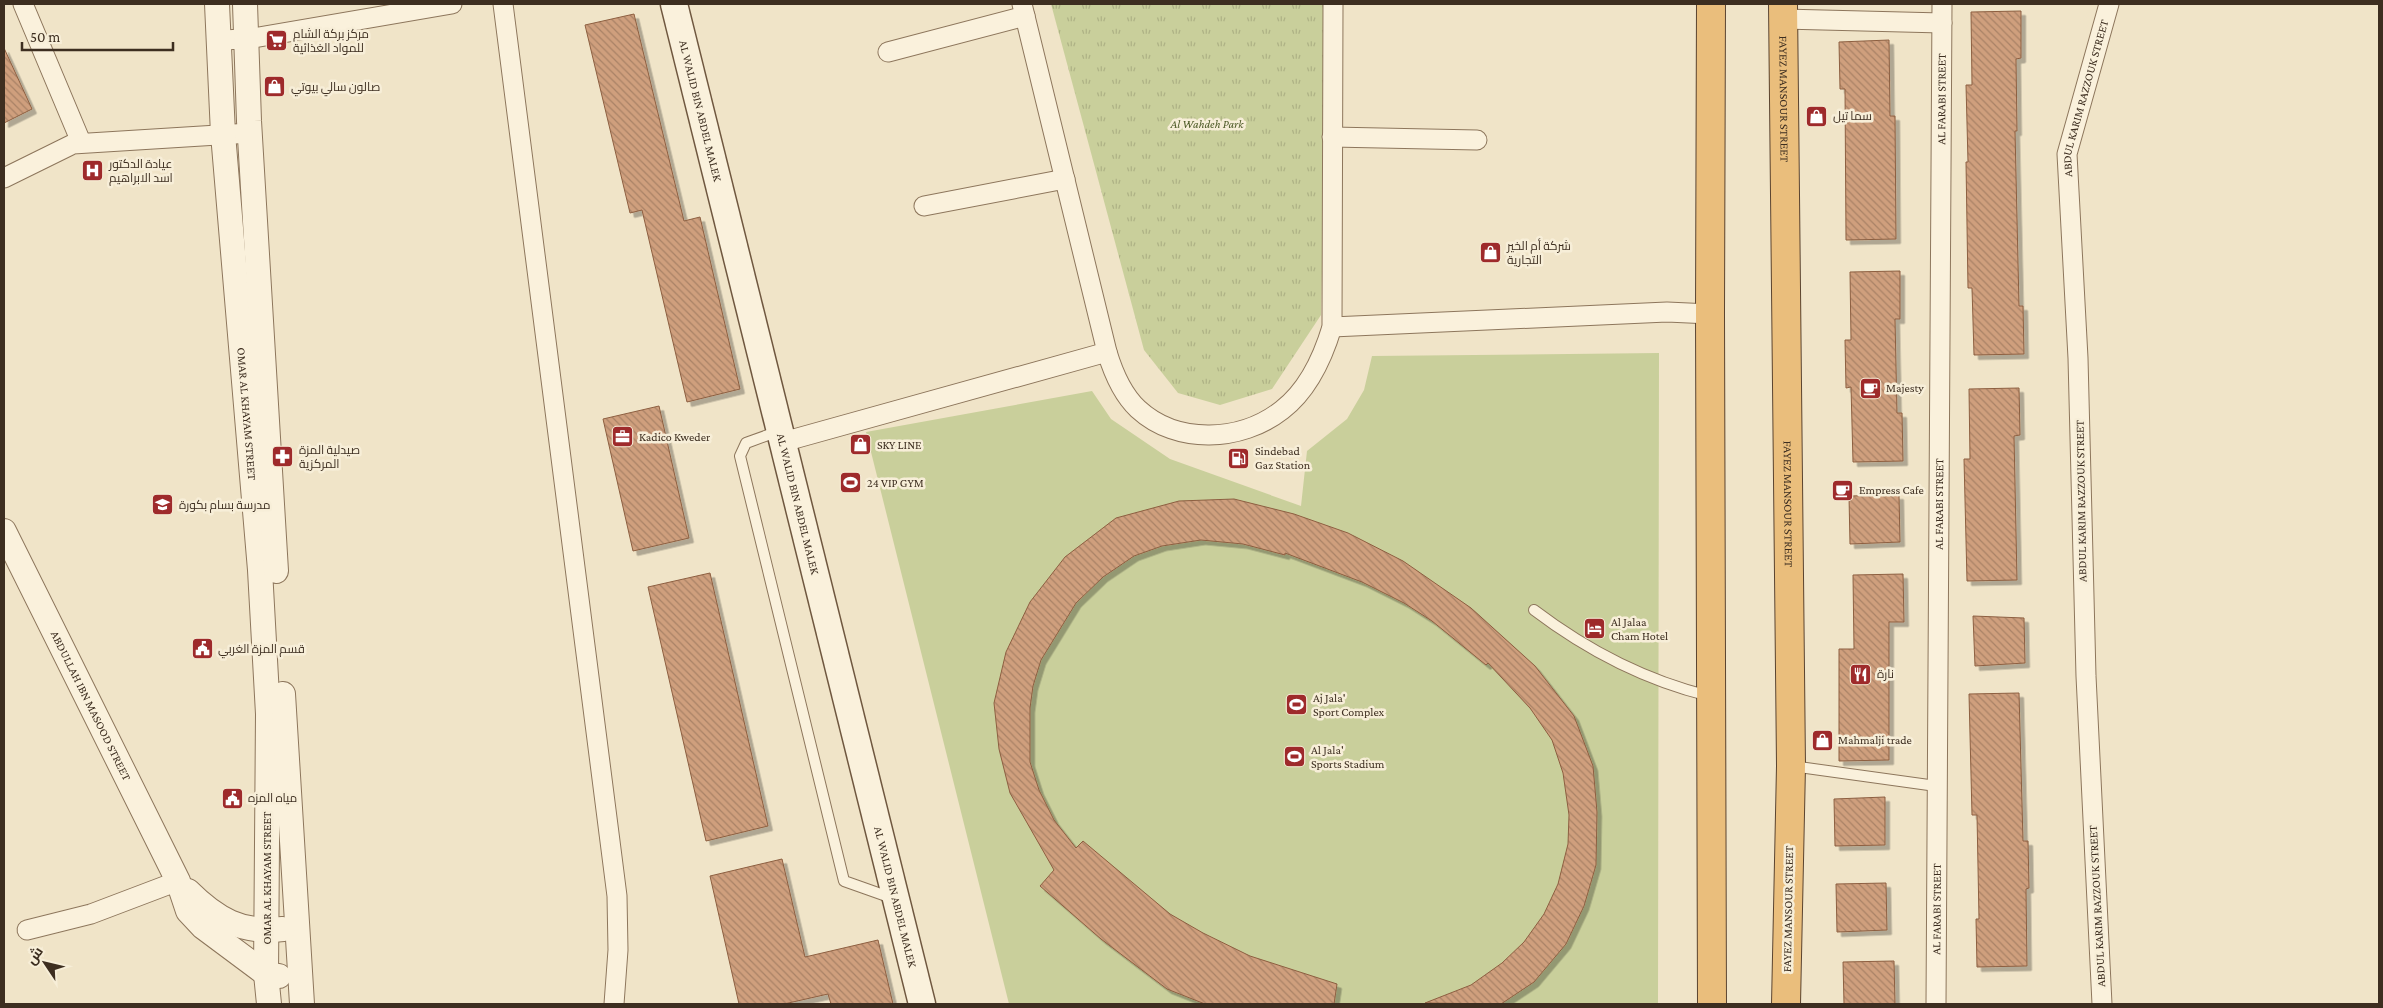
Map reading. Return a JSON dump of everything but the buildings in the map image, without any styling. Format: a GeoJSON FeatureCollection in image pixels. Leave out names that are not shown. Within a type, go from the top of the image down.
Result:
{"type":"FeatureCollection","features":[{"type":"Feature","properties":{"kind":"highway"},"geometry":{"type":"LineString","coordinates":[[1711,4],[1712,1004]]}},
{"type":"Feature","properties":{"kind":"highway","name":"FAYEZ MANSOUR STREET"},"geometry":{"type":"LineString","coordinates":[[1783,11],[1791,766],[1786,1004]]}},
{"type":"Feature","properties":{"kind":"main road","name":"AL WALID BIN ABDEL MALEK"},"geometry":{"type":"LineString","coordinates":[[674,4],[922,1004]]}},
{"type":"Feature","properties":{"kind":"street"},"geometry":{"type":"LineString","coordinates":[[23,4],[81,142]]}},
{"type":"Feature","properties":{"kind":"street","name":"OMAR AL KHAYAM STREET"},"geometry":{"type":"LineString","coordinates":[[218,4],[223,134],[260,570],[268,714],[266,974],[269,1004]]}},
{"type":"Feature","properties":{"kind":"street","name":"OMAR AL KHAYAM STREET"},"geometry":{"type":"LineString","coordinates":[[245,4],[250,133],[302,1004]]}},
{"type":"Feature","properties":{"kind":"street"},"geometry":{"type":"LineString","coordinates":[[220,40],[246,39],[452,4]]}},
{"type":"Feature","properties":{"kind":"street"},"geometry":{"type":"LineString","coordinates":[[503,4],[616,886],[618,950],[614,1004]]}},
{"type":"Feature","properties":{"kind":"street"},"geometry":{"type":"LineString","coordinates":[[888,52],[1024,10],[1107,352],[1118,382],[1138,409],[1156,422],[1177,431],[1199,435],[1222,435],[1250,428],[1283,410],[1310,378],[1327,345],[1332,327],[1333,4]]}},
{"type":"Feature","properties":{"kind":"street","name":"AL FARABI STREET"},"geometry":{"type":"LineString","coordinates":[[1936,1004],[1942,4]]}},
{"type":"Feature","properties":{"kind":"street","name":"ABDUL KARIM RAZZOUK STREET"},"geometry":{"type":"LineString","coordinates":[[2102,1004],[2086,676],[2078,358],[2067,154],[2109,4]]}},
{"type":"Feature","properties":{"kind":"street"},"geometry":{"type":"LineString","coordinates":[[1783,11],[1942,23]]}},
{"type":"Feature","properties":{"kind":"street"},"geometry":{"type":"LineString","coordinates":[[4,178],[73,144],[81,142],[250,133]]}},
{"type":"Feature","properties":{"kind":"street"},"geometry":{"type":"LineString","coordinates":[[1332,137],[1477,140]]}},
{"type":"Feature","properties":{"kind":"street"},"geometry":{"type":"LineString","coordinates":[[924,206],[1065,179]]}},
{"type":"Feature","properties":{"kind":"street"},"geometry":{"type":"LineString","coordinates":[[1332,327],[1666,312],[1710,314]]}},
{"type":"Feature","properties":{"kind":"street"},"geometry":{"type":"LineString","coordinates":[[781,436],[1107,352]]}},
{"type":"Feature","properties":{"kind":"street","name":"ABDULLAH IBN MASOOD STREET"},"geometry":{"type":"LineString","coordinates":[[4,531],[178,881],[188,910],[202,927],[266,974],[300,979]]}},
{"type":"Feature","properties":{"kind":"street"},"geometry":{"type":"LineString","coordinates":[[267,864],[293,862]]}},
{"type":"Feature","properties":{"kind":"street"},"geometry":{"type":"LineString","coordinates":[[26,930],[91,914],[178,881]]}},
{"type":"Feature","properties":{"kind":"street","name":"ABDULLAH IBN MASOOD STREET"},"geometry":{"type":"LineString","coordinates":[[178,881],[208,910],[245,929],[266,931],[297,927]]}},
{"type":"Feature","properties":{"kind":"lane"},"geometry":{"type":"LineString","coordinates":[[781,436],[746,443],[740,456],[844,882],[896,899]]}},
{"type":"Feature","properties":{"kind":"lane"},"geometry":{"type":"LineString","coordinates":[[1534,610],[1583,645],[1610,660],[1661,682],[1712,697]]}},
{"type":"Feature","properties":{"kind":"lane"},"geometry":{"type":"LineString","coordinates":[[1791,766],[1936,786]]}},
{"type":"Feature","properties":{"kind":"green space","name":"Al Wahdeh Park"},"geometry":{"type":"Polygon","coordinates":[[[1051,4],[1328,4],[1321,315],[1272,389],[1220,405],[1178,393],[1144,350],[1051,4]]]}},
{"type":"Feature","properties":{"kind":"green space","name":"Aj Jala' Sport Complex"},"geometry":{"type":"Polygon","coordinates":[[[1659,353],[1658,1004],[1009,1004],[866,432],[1092,391],[1111,419],[1170,459],[1301,506],[1307,451],[1347,419],[1364,390],[1372,356],[1659,353]]]}},
{"type":"Feature","properties":{"kind":"place","name":"مركز بركة الشام للمواد الغذائية"},"geometry":{"type":"Point","coordinates":[277,41]}},
{"type":"Feature","properties":{"kind":"place","name":"صالون سالي بيوتي"},"geometry":{"type":"Point","coordinates":[275,87]}},
{"type":"Feature","properties":{"kind":"place","name":"سما تيل"},"geometry":{"type":"Point","coordinates":[1817,116]}},
{"type":"Feature","properties":{"kind":"place","name":"عيادة الدكتور اسد الابراهيم"},"geometry":{"type":"Point","coordinates":[93,171]}},
{"type":"Feature","properties":{"kind":"place","name":"شركة أم الخير التجارية"},"geometry":{"type":"Point","coordinates":[1491,253]}},
{"type":"Feature","properties":{"kind":"place","name":"Majesty"},"geometry":{"type":"Point","coordinates":[1870,388]}},
{"type":"Feature","properties":{"kind":"place","name":"Kadico Kweder"},"geometry":{"type":"Point","coordinates":[623,437]}},
{"type":"Feature","properties":{"kind":"place","name":"SKY LINE"},"geometry":{"type":"Point","coordinates":[861,445]}},
{"type":"Feature","properties":{"kind":"place","name":"صيدلية المزة المركزية"},"geometry":{"type":"Point","coordinates":[283,457]}},
{"type":"Feature","properties":{"kind":"place","name":"Sindebad Gaz Station"},"geometry":{"type":"Point","coordinates":[1239,458]}},
{"type":"Feature","properties":{"kind":"place","name":"24 VIP GYM"},"geometry":{"type":"Point","coordinates":[851,483]}},
{"type":"Feature","properties":{"kind":"place","name":"Empress Cafe"},"geometry":{"type":"Point","coordinates":[1843,490]}},
{"type":"Feature","properties":{"kind":"place","name":"مدرسة بسام بكورة"},"geometry":{"type":"Point","coordinates":[163,505]}},
{"type":"Feature","properties":{"kind":"place","name":"Al Jalaa Cham Hotel"},"geometry":{"type":"Point","coordinates":[1595,629]}},
{"type":"Feature","properties":{"kind":"place","name":"قسم المزة الغربي"},"geometry":{"type":"Point","coordinates":[202,649]}},
{"type":"Feature","properties":{"kind":"place","name":"نارة"},"geometry":{"type":"Point","coordinates":[1861,674]}},
{"type":"Feature","properties":{"kind":"place","name":"Aj Jala' Sport Complex"},"geometry":{"type":"Point","coordinates":[1297,705]}},
{"type":"Feature","properties":{"kind":"place","name":"Mahmalji trade"},"geometry":{"type":"Point","coordinates":[1822,740]}},
{"type":"Feature","properties":{"kind":"place","name":"Al Jala' Sports Stadium"},"geometry":{"type":"Point","coordinates":[1295,757]}},
{"type":"Feature","properties":{"kind":"place","name":"مياه المزه"},"geometry":{"type":"Point","coordinates":[232,798]}}]}
